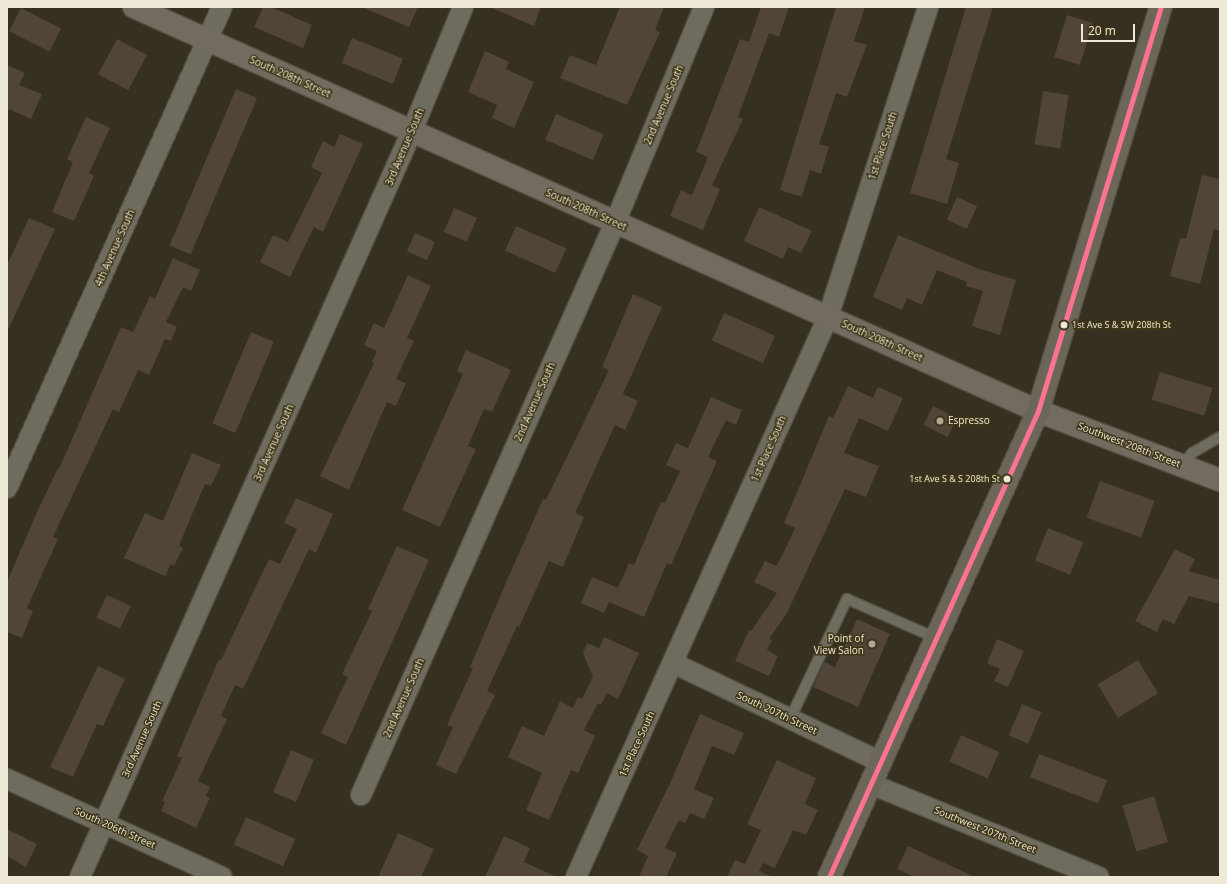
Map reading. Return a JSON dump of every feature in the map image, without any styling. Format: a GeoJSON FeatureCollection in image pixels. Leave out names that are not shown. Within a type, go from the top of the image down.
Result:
{"type":"FeatureCollection","features":[{"type":"Feature","properties":{"kind":"main road"},"geometry":{"type":"LineString","coordinates":[[829,877],[1038,411],[1161,7]]}},
{"type":"Feature","properties":{"kind":"street","name":"South 208th Street"},"geometry":{"type":"LineString","coordinates":[[134,7],[614,223],[1038,411]]}},
{"type":"Feature","properties":{"kind":"street","name":"4th Avenue South"},"geometry":{"type":"LineString","coordinates":[[7,488],[222,7]]}},
{"type":"Feature","properties":{"kind":"street","name":"3rd Avenue South"},"geometry":{"type":"LineString","coordinates":[[80,877],[412,131],[463,7]]}},
{"type":"Feature","properties":{"kind":"street","name":"2nd Avenue South"},"geometry":{"type":"LineString","coordinates":[[361,795],[614,223],[704,7]]}},
{"type":"Feature","properties":{"kind":"street","name":"1st Place South"},"geometry":{"type":"LineString","coordinates":[[576,877],[828,318],[928,7]]}},
{"type":"Feature","properties":{"kind":"street","name":"Southwest 208th Street"},"geometry":{"type":"LineString","coordinates":[[1038,411],[1220,480]]}},
{"type":"Feature","properties":{"kind":"street","name":"South 207th Street"},"geometry":{"type":"LineString","coordinates":[[673,664],[881,762]]}},
{"type":"Feature","properties":{"kind":"street","name":"South 206th Street"},"geometry":{"type":"LineString","coordinates":[[7,779],[222,877]]}},
{"type":"Feature","properties":{"kind":"street","name":"Southwest 207th Street"},"geometry":{"type":"LineString","coordinates":[[871,784],[1098,877]]}},
{"type":"Feature","properties":{"kind":"lane"},"geometry":{"type":"LineString","coordinates":[[1182,466],[1192,453],[1220,437]]}},
{"type":"Feature","properties":{"kind":"lane"},"geometry":{"type":"LineString","coordinates":[[790,719],[847,600],[936,638]]}},
{"type":"Feature","properties":{"kind":"building"},"geometry":{"type":"Polygon","coordinates":[[[263,7],[271,7],[312,25],[303,48],[254,27],[263,7]]]}},
{"type":"Feature","properties":{"kind":"building"},"geometry":{"type":"Polygon","coordinates":[[[361,7],[418,7],[409,27],[361,7]]]}},
{"type":"Feature","properties":{"kind":"building"},"geometry":{"type":"Polygon","coordinates":[[[489,7],[541,7],[534,26],[489,7]]]}},
{"type":"Feature","properties":{"kind":"building"},"geometry":{"type":"Polygon","coordinates":[[[620,7],[664,7],[655,30],[660,32],[627,105],[560,78],[570,55],[596,65],[620,7]]]}},
{"type":"Feature","properties":{"kind":"building"},"geometry":{"type":"Polygon","coordinates":[[[761,7],[789,7],[779,37],[769,33],[738,117],[743,119],[712,185],[720,189],[703,230],[670,216],[681,190],[692,195],[708,157],[696,152],[740,39],[749,42],[761,7]]]}},
{"type":"Feature","properties":{"kind":"building"},"geometry":{"type":"Polygon","coordinates":[[[836,7],[865,7],[854,41],[867,45],[847,97],[836,93],[819,144],[829,147],[821,174],[810,170],[802,197],[780,190],[836,7]]]}},
{"type":"Feature","properties":{"kind":"building"},"geometry":{"type":"Polygon","coordinates":[[[966,7],[993,7],[946,159],[959,163],[947,204],[910,193],[966,7]]]}},
{"type":"Feature","properties":{"kind":"building"},"geometry":{"type":"Polygon","coordinates":[[[21,8],[61,28],[49,52],[9,31],[21,8]]]}},
{"type":"Feature","properties":{"kind":"building"},"geometry":{"type":"Polygon","coordinates":[[[1067,15],[1093,23],[1080,65],[1054,57],[1067,15]]]}},
{"type":"Feature","properties":{"kind":"building"},"geometry":{"type":"Polygon","coordinates":[[[352,38],[403,59],[393,84],[342,63],[352,38]]]}},
{"type":"Feature","properties":{"kind":"building"},"geometry":{"type":"Polygon","coordinates":[[[117,39],[147,55],[128,90],[98,74],[117,39]]]}},
{"type":"Feature","properties":{"kind":"building"},"geometry":{"type":"Polygon","coordinates":[[[485,51],[509,62],[506,69],[534,82],[514,128],[492,118],[497,105],[468,92],[485,51]]]}},
{"type":"Feature","properties":{"kind":"building"},"geometry":{"type":"Polygon","coordinates":[[[7,65],[25,73],[19,85],[42,94],[31,119],[9,109],[7,113],[7,65]]]}},
{"type":"Feature","properties":{"kind":"building"},"geometry":{"type":"Polygon","coordinates":[[[236,89],[257,98],[191,254],[170,245],[236,89]]]}},
{"type":"Feature","properties":{"kind":"building"},"geometry":{"type":"Polygon","coordinates":[[[1043,91],[1069,95],[1060,148],[1035,144],[1043,91]]]}},
{"type":"Feature","properties":{"kind":"building"},"geometry":{"type":"Polygon","coordinates":[[[556,114],[604,134],[593,160],[545,140],[556,114]]]}},
{"type":"Feature","properties":{"kind":"building"},"geometry":{"type":"Polygon","coordinates":[[[86,117],[110,128],[89,173],[94,176],[74,221],[52,212],[73,162],[67,159],[86,117]]]}},
{"type":"Feature","properties":{"kind":"building"},"geometry":{"type":"Polygon","coordinates":[[[340,134],[363,144],[323,232],[314,227],[290,277],[260,262],[273,235],[288,242],[322,173],[311,167],[323,141],[334,147],[340,134]]]}},
{"type":"Feature","properties":{"kind":"building"},"geometry":{"type":"Polygon","coordinates":[[[1202,175],[1220,179],[1220,231],[1214,229],[1200,284],[1170,276],[1180,238],[1186,239],[1202,175]]]}},
{"type":"Feature","properties":{"kind":"building"},"geometry":{"type":"Polygon","coordinates":[[[957,197],[977,206],[967,229],[947,220],[957,197]]]}},
{"type":"Feature","properties":{"kind":"building"},"geometry":{"type":"Polygon","coordinates":[[[759,207],[812,231],[801,253],[788,247],[783,259],[744,241],[759,207]]]}},
{"type":"Feature","properties":{"kind":"building"},"geometry":{"type":"Polygon","coordinates":[[[454,208],[477,218],[467,242],[444,232],[454,208]]]}},
{"type":"Feature","properties":{"kind":"building"},"geometry":{"type":"Polygon","coordinates":[[[29,218],[55,229],[7,332],[7,265],[29,218]]]}},
{"type":"Feature","properties":{"kind":"building"},"geometry":{"type":"Polygon","coordinates":[[[516,226],[566,248],[555,273],[505,251],[516,226]]]}},
{"type":"Feature","properties":{"kind":"building"},"geometry":{"type":"Polygon","coordinates":[[[415,233],[435,242],[427,260],[407,251],[415,233]]]}},
{"type":"Feature","properties":{"kind":"building"},"geometry":{"type":"Polygon","coordinates":[[[898,235],[979,269],[1016,280],[1000,335],[972,326],[983,291],[966,286],[967,282],[937,270],[922,305],[907,298],[902,310],[873,297],[898,235]]]}},
{"type":"Feature","properties":{"kind":"building"},"geometry":{"type":"Polygon","coordinates":[[[173,258],[200,270],[191,291],[183,287],[166,322],[177,327],[171,341],[165,339],[149,375],[138,370],[119,412],[113,409],[53,537],[58,539],[27,608],[33,611],[22,638],[7,632],[7,582],[37,512],[58,468],[59,469],[121,327],[133,332],[150,296],[155,299],[173,258]]]}},
{"type":"Feature","properties":{"kind":"building"},"geometry":{"type":"Polygon","coordinates":[[[408,275],[431,286],[407,338],[414,341],[396,379],[406,383],[396,406],[387,402],[349,490],[320,476],[374,363],[372,362],[377,351],[364,345],[374,323],[384,328],[408,275]]]}},
{"type":"Feature","properties":{"kind":"building"},"geometry":{"type":"Polygon","coordinates":[[[633,294],[662,307],[623,394],[638,401],[625,430],[615,425],[575,513],[584,517],[563,567],[549,561],[519,627],[517,626],[487,691],[495,695],[456,774],[436,765],[453,727],[447,725],[473,668],[470,667],[543,499],[546,500],[609,370],[602,367],[633,294]]]}},
{"type":"Feature","properties":{"kind":"building"},"geometry":{"type":"Polygon","coordinates":[[[724,313],[775,336],[763,363],[712,340],[724,313]]]}},
{"type":"Feature","properties":{"kind":"building"},"geometry":{"type":"Polygon","coordinates":[[[251,332],[274,342],[235,433],[212,423],[251,332]]]}},
{"type":"Feature","properties":{"kind":"building"},"geometry":{"type":"Polygon","coordinates":[[[466,350],[511,370],[492,412],[484,409],[468,446],[476,449],[440,527],[402,510],[463,374],[457,371],[466,350]]]}},
{"type":"Feature","properties":{"kind":"building"},"geometry":{"type":"Polygon","coordinates":[[[1160,372],[1213,388],[1204,416],[1152,400],[1160,372]]]}},
{"type":"Feature","properties":{"kind":"building"},"geometry":{"type":"Polygon","coordinates":[[[848,386],[873,398],[878,387],[903,398],[888,431],[859,418],[844,453],[879,466],[866,497],[845,489],[787,613],[769,639],[772,640],[767,650],[778,656],[769,676],[735,661],[749,630],[751,631],[777,593],[754,582],[765,561],[776,566],[782,556],[795,528],[784,523],[829,416],[833,418],[848,386]]]}},
{"type":"Feature","properties":{"kind":"building"},"geometry":{"type":"Polygon","coordinates":[[[711,397],[742,410],[736,425],[726,420],[708,457],[717,461],[671,565],[667,563],[644,617],[609,602],[604,613],[581,603],[592,577],[618,588],[629,563],[634,565],[661,502],[665,503],[680,471],[666,465],[676,443],[688,448],[711,397]]]}},
{"type":"Feature","properties":{"kind":"building","name":"Espresso"},"geometry":{"type":"Polygon","coordinates":[[[933,406],[957,418],[948,437],[923,425],[933,406]]]}},
{"type":"Feature","properties":{"kind":"building"},"geometry":{"type":"Polygon","coordinates":[[[192,453],[221,465],[211,486],[205,484],[179,546],[183,548],[174,566],[171,564],[165,576],[124,558],[145,513],[163,521],[192,453]]]}},
{"type":"Feature","properties":{"kind":"building"},"geometry":{"type":"Polygon","coordinates":[[[1100,481],[1155,501],[1141,537],[1087,518],[1100,481]]]}},
{"type":"Feature","properties":{"kind":"building"},"geometry":{"type":"Polygon","coordinates":[[[296,498],[333,514],[316,553],[309,549],[243,689],[235,685],[221,716],[227,719],[198,781],[210,787],[206,796],[210,798],[196,828],[161,811],[165,802],[162,801],[182,758],[177,756],[219,659],[221,660],[269,559],[280,564],[297,529],[284,523],[296,498]]]}},
{"type":"Feature","properties":{"kind":"building"},"geometry":{"type":"Polygon","coordinates":[[[1048,528],[1083,542],[1070,575],[1035,560],[1048,528]]]}},
{"type":"Feature","properties":{"kind":"building"},"geometry":{"type":"Polygon","coordinates":[[[397,546],[429,560],[346,745],[321,733],[348,677],[342,674],[372,611],[368,609],[397,546]]]}},
{"type":"Feature","properties":{"kind":"building"},"geometry":{"type":"Polygon","coordinates":[[[1175,549],[1195,559],[1189,571],[1220,580],[1220,604],[1189,596],[1174,624],[1163,619],[1157,632],[1135,621],[1175,549]]]}},
{"type":"Feature","properties":{"kind":"building"},"geometry":{"type":"Polygon","coordinates":[[[107,595],[131,606],[120,629],[96,618],[107,595]]]}},
{"type":"Feature","properties":{"kind":"building"},"geometry":{"type":"Polygon","coordinates":[[[857,619],[890,634],[858,707],[813,687],[824,662],[835,667],[857,619]]]}},
{"type":"Feature","properties":{"kind":"building"},"geometry":{"type":"Polygon","coordinates":[[[604,637],[639,653],[618,699],[607,693],[601,705],[598,703],[584,730],[595,736],[578,773],[571,770],[549,820],[526,810],[542,773],[508,757],[522,726],[544,736],[560,701],[573,708],[578,697],[582,699],[593,677],[583,653],[587,643],[599,648],[604,637]]]}},
{"type":"Feature","properties":{"kind":"building"},"geometry":{"type":"Polygon","coordinates":[[[997,639],[1024,651],[1008,687],[994,681],[1000,669],[987,663],[997,639]]]}},
{"type":"Feature","properties":{"kind":"building"},"geometry":{"type":"Polygon","coordinates":[[[1138,660],[1158,693],[1118,718],[1098,684],[1138,660]]]}},
{"type":"Feature","properties":{"kind":"building"},"geometry":{"type":"Polygon","coordinates":[[[98,666],[125,679],[103,726],[97,724],[73,777],[50,767],[98,666]]]}},
{"type":"Feature","properties":{"kind":"building"},"geometry":{"type":"Polygon","coordinates":[[[1022,704],[1041,712],[1028,744],[1009,735],[1022,704]]]}},
{"type":"Feature","properties":{"kind":"building"},"geometry":{"type":"Polygon","coordinates":[[[700,714],[744,733],[734,755],[712,746],[694,789],[714,798],[704,819],[690,813],[685,823],[679,820],[665,848],[677,853],[666,877],[639,877],[648,856],[637,850],[672,779],[700,714]]]}},
{"type":"Feature","properties":{"kind":"building"},"geometry":{"type":"Polygon","coordinates":[[[961,735],[999,752],[988,779],[949,761],[961,735]]]}},
{"type":"Feature","properties":{"kind":"building"},"geometry":{"type":"Polygon","coordinates":[[[291,750],[314,760],[296,802],[273,792],[291,750]]]}},
{"type":"Feature","properties":{"kind":"building"},"geometry":{"type":"Polygon","coordinates":[[[1039,754],[1107,780],[1098,804],[1030,777],[1039,754]]]}},
{"type":"Feature","properties":{"kind":"building"},"geometry":{"type":"Polygon","coordinates":[[[777,760],[816,778],[805,804],[818,810],[806,835],[793,830],[775,868],[763,863],[759,871],[773,877],[727,877],[735,860],[745,864],[761,830],[747,824],[777,760]]]}},
{"type":"Feature","properties":{"kind":"building"},"geometry":{"type":"Polygon","coordinates":[[[1154,796],[1168,842],[1136,852],[1122,806],[1154,796]]]}},
{"type":"Feature","properties":{"kind":"building"},"geometry":{"type":"Polygon","coordinates":[[[246,817],[295,839],[283,866],[234,844],[246,817]]]}},
{"type":"Feature","properties":{"kind":"building"},"geometry":{"type":"Polygon","coordinates":[[[7,829],[37,844],[26,867],[7,856],[7,829]]]}},
{"type":"Feature","properties":{"kind":"building"},"geometry":{"type":"Polygon","coordinates":[[[398,833],[434,849],[421,877],[378,877],[398,833]]]}},
{"type":"Feature","properties":{"kind":"building"},"geometry":{"type":"Polygon","coordinates":[[[504,836],[530,848],[524,862],[557,877],[485,877],[504,836]]]}},
{"type":"Feature","properties":{"kind":"building"},"geometry":{"type":"Polygon","coordinates":[[[908,846],[975,877],[915,877],[897,869],[908,846]]]}},
{"type":"Feature","properties":{"kind":"transit line"},"geometry":{"type":"LineString","coordinates":[[829,877],[1038,411],[1161,7]]}},
{"type":"Feature","properties":{"kind":"place","name":"1st Ave S & SW 208th St"},"geometry":{"type":"Point","coordinates":[1064,325]}},
{"type":"Feature","properties":{"kind":"place","name":"Espresso"},"geometry":{"type":"Point","coordinates":[940,421]}},
{"type":"Feature","properties":{"kind":"place","name":"1st Ave S & S 208th St"},"geometry":{"type":"Point","coordinates":[1007,479]}},
{"type":"Feature","properties":{"kind":"place","name":"Point of View Salon"},"geometry":{"type":"Point","coordinates":[872,644]}}]}
